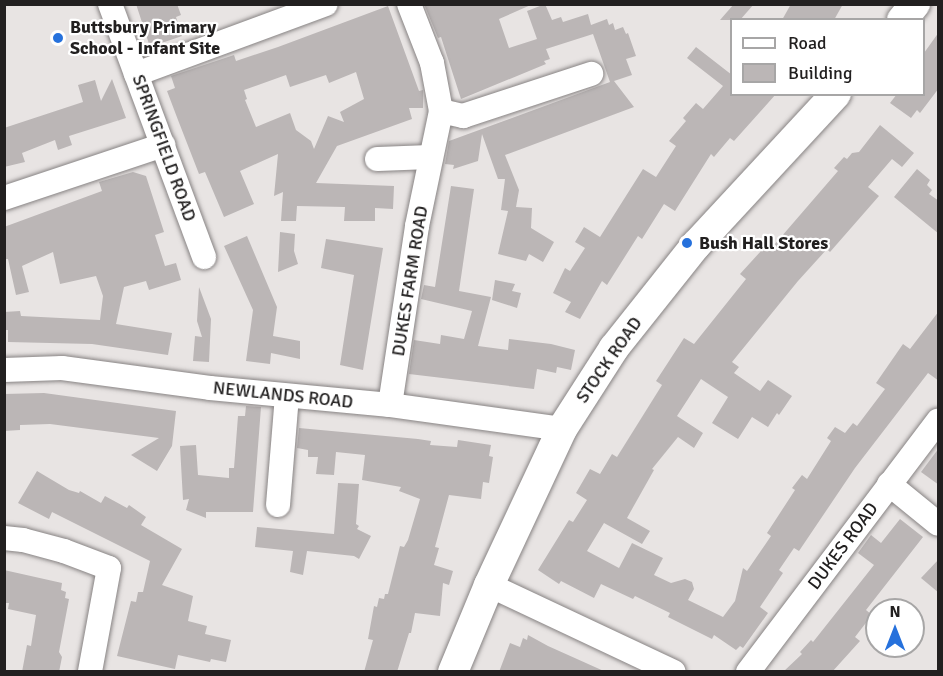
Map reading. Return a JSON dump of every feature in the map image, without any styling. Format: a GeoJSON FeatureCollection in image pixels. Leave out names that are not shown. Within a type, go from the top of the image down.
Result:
{"type":"FeatureCollection","features":[{"type":"Feature","properties":{"kind":"main road"},"geometry":{"type":"LineString","coordinates":[[904,18],[915,4]]}},
{"type":"Feature","properties":{"kind":"main road","name":"STOCK ROAD"},"geometry":{"type":"LineString","coordinates":[[453,672],[489,585],[562,429],[614,348],[696,245],[834,96]]}},
{"type":"Feature","properties":{"kind":"street","name":"SPRINGFIELD ROAD"},"geometry":{"type":"LineString","coordinates":[[110,4],[204,257]]}},
{"type":"Feature","properties":{"kind":"street"},"geometry":{"type":"LineString","coordinates":[[136,74],[326,4]]}},
{"type":"Feature","properties":{"kind":"street","name":"DUKES FARM ROAD"},"geometry":{"type":"LineString","coordinates":[[390,405],[417,226],[441,111],[432,63],[409,4]]}},
{"type":"Feature","properties":{"kind":"street"},"geometry":{"type":"LineString","coordinates":[[441,111],[463,116],[591,74]]}},
{"type":"Feature","properties":{"kind":"street"},"geometry":{"type":"LineString","coordinates":[[4,198],[163,145]]}},
{"type":"Feature","properties":{"kind":"street"},"geometry":{"type":"LineString","coordinates":[[377,159],[431,157]]}},
{"type":"Feature","properties":{"kind":"street","name":"NEWLANDS ROAD"},"geometry":{"type":"LineString","coordinates":[[4,370],[62,368],[287,396],[390,405],[562,429]]}},
{"type":"Feature","properties":{"kind":"street"},"geometry":{"type":"LineString","coordinates":[[278,506],[287,396]]}},
{"type":"Feature","properties":{"kind":"street","name":"DUKES ROAD"},"geometry":{"type":"LineString","coordinates":[[748,672],[939,421]]}},
{"type":"Feature","properties":{"kind":"street"},"geometry":{"type":"LineString","coordinates":[[889,484],[939,524]]}},
{"type":"Feature","properties":{"kind":"street"},"geometry":{"type":"LineString","coordinates":[[4,538],[23,540],[64,551],[109,568],[90,672]]}},
{"type":"Feature","properties":{"kind":"street"},"geometry":{"type":"LineString","coordinates":[[489,585],[674,672]]}},
{"type":"Feature","properties":{"kind":"building"},"geometry":{"type":"Polygon","coordinates":[[[136,4],[177,4],[181,15],[176,17],[182,36],[150,47],[136,4]]]}},
{"type":"Feature","properties":{"kind":"building"},"geometry":{"type":"Polygon","coordinates":[[[424,4],[533,4],[499,19],[509,48],[537,39],[527,11],[545,4],[552,20],[561,17],[563,22],[588,14],[591,25],[607,19],[609,25],[613,23],[615,30],[623,27],[626,34],[628,33],[636,56],[626,59],[632,75],[614,81],[634,107],[505,155],[519,190],[516,207],[532,208],[531,228],[554,242],[543,262],[529,254],[526,261],[498,254],[508,211],[501,210],[505,179],[498,179],[482,134],[478,161],[453,169],[454,165],[445,164],[449,141],[610,82],[593,34],[546,49],[550,59],[544,61],[546,64],[461,99],[441,37],[438,38],[424,4]]]}},
{"type":"Feature","properties":{"kind":"building"},"geometry":{"type":"Polygon","coordinates":[[[734,4],[754,4],[742,18],[720,20],[734,4]]]}},
{"type":"Feature","properties":{"kind":"building"},"geometry":{"type":"Polygon","coordinates":[[[791,4],[843,4],[835,18],[783,18],[791,4]]]}},
{"type":"Feature","properties":{"kind":"building"},"geometry":{"type":"Polygon","coordinates":[[[388,6],[419,91],[423,90],[423,108],[409,108],[412,119],[337,146],[316,183],[394,186],[393,209],[375,208],[375,221],[344,221],[345,207],[297,206],[296,221],[281,221],[283,192],[274,196],[278,154],[240,171],[254,204],[224,217],[205,172],[199,174],[167,91],[175,88],[171,76],[234,55],[236,61],[388,6]],[[356,72],[329,83],[326,75],[290,87],[286,75],[244,90],[247,99],[245,100],[256,127],[290,113],[296,130],[311,141],[314,149],[328,116],[344,122],[340,112],[364,99],[356,72]]]}},
{"type":"Feature","properties":{"kind":"building"},"geometry":{"type":"Polygon","coordinates":[[[939,32],[939,88],[920,113],[917,110],[911,118],[890,103],[895,96],[925,96],[925,52],[939,32]]]}},
{"type":"Feature","properties":{"kind":"building"},"geometry":{"type":"Polygon","coordinates":[[[696,47],[730,73],[730,96],[774,96],[734,141],[730,138],[714,157],[711,154],[675,211],[664,204],[642,239],[638,236],[607,285],[602,281],[580,319],[565,312],[571,302],[553,293],[565,268],[570,271],[585,248],[575,242],[584,227],[600,237],[643,169],[656,177],[676,146],[669,141],[686,121],[683,118],[696,103],[703,109],[723,86],[687,58],[696,47]]]}},
{"type":"Feature","properties":{"kind":"building"},"geometry":{"type":"Polygon","coordinates":[[[112,79],[126,118],[69,136],[72,145],[58,150],[55,140],[22,153],[25,162],[4,167],[4,128],[83,102],[78,85],[95,80],[101,101],[112,79]]]}},
{"type":"Feature","properties":{"kind":"building"},"geometry":{"type":"Polygon","coordinates":[[[880,125],[914,153],[902,167],[892,159],[868,187],[879,196],[830,252],[827,249],[798,281],[732,362],[739,367],[734,373],[760,391],[768,380],[792,396],[779,415],[777,413],[768,427],[752,417],[738,439],[712,423],[728,397],[701,379],[677,416],[703,433],[694,448],[678,437],[652,469],[654,470],[627,518],[650,531],[642,544],[604,523],[587,551],[619,568],[632,543],[663,558],[654,575],[671,583],[685,579],[692,582],[694,589],[688,600],[723,617],[735,601],[743,568],[747,571],[771,536],[767,533],[795,490],[792,488],[802,475],[807,479],[831,441],[827,438],[835,427],[845,433],[853,423],[857,426],[885,389],[876,383],[903,344],[910,349],[939,311],[939,381],[928,373],[855,468],[799,551],[794,548],[779,570],[783,573],[760,607],[768,613],[743,648],[740,646],[736,650],[714,635],[712,639],[668,617],[670,613],[635,596],[633,599],[601,584],[594,598],[561,581],[559,584],[538,570],[569,520],[573,522],[587,500],[576,493],[590,469],[600,474],[612,454],[617,457],[662,385],[656,381],[684,338],[694,344],[746,279],[740,274],[771,240],[775,244],[838,171],[834,168],[844,157],[847,159],[852,153],[859,152],[880,125]]]}},
{"type":"Feature","properties":{"kind":"building"},"geometry":{"type":"Polygon","coordinates":[[[917,169],[930,180],[927,185],[932,190],[929,194],[939,201],[939,234],[894,197],[917,169]]]}},
{"type":"Feature","properties":{"kind":"building"},"geometry":{"type":"Polygon","coordinates":[[[133,172],[146,176],[164,232],[155,235],[165,266],[176,263],[181,280],[149,290],[146,281],[124,287],[116,324],[172,333],[168,355],[92,344],[8,342],[8,330],[4,330],[4,312],[20,311],[21,316],[100,320],[103,296],[96,276],[60,284],[53,252],[22,266],[29,292],[16,295],[8,259],[4,259],[4,227],[102,191],[99,182],[133,172]]]}},
{"type":"Feature","properties":{"kind":"building"},"geometry":{"type":"Polygon","coordinates":[[[451,186],[474,189],[459,291],[491,297],[478,346],[508,350],[509,339],[551,344],[575,350],[571,370],[557,367],[556,373],[537,369],[534,389],[409,374],[414,340],[440,344],[441,335],[464,339],[472,311],[421,299],[424,285],[435,287],[451,186]]]}},
{"type":"Feature","properties":{"kind":"building"},"geometry":{"type":"Polygon","coordinates":[[[280,232],[295,234],[294,251],[298,264],[278,272],[280,232]]]}},
{"type":"Feature","properties":{"kind":"building"},"geometry":{"type":"Polygon","coordinates":[[[247,236],[277,307],[273,336],[300,341],[300,359],[271,353],[270,364],[246,361],[253,310],[224,246],[247,236]]]}},
{"type":"Feature","properties":{"kind":"building"},"geometry":{"type":"Polygon","coordinates":[[[326,239],[383,248],[363,370],[340,365],[354,275],[321,268],[326,239]]]}},
{"type":"Feature","properties":{"kind":"building"},"geometry":{"type":"Polygon","coordinates":[[[495,280],[515,284],[512,291],[521,293],[517,308],[492,300],[495,280]]]}},
{"type":"Feature","properties":{"kind":"building"},"geometry":{"type":"Polygon","coordinates":[[[199,287],[211,319],[209,362],[193,361],[195,336],[202,337],[197,321],[199,287]]]}},
{"type":"Feature","properties":{"kind":"building"},"geometry":{"type":"Polygon","coordinates":[[[44,393],[176,411],[172,446],[157,471],[131,455],[159,438],[50,424],[20,425],[20,430],[4,431],[4,394],[44,393]]]}},
{"type":"Feature","properties":{"kind":"building"},"geometry":{"type":"Polygon","coordinates":[[[246,406],[261,407],[253,512],[206,512],[206,518],[186,510],[189,499],[183,500],[180,446],[196,445],[198,475],[229,478],[229,468],[234,468],[238,416],[245,416],[246,406]]]}},
{"type":"Feature","properties":{"kind":"building"},"geometry":{"type":"Polygon","coordinates":[[[299,428],[418,439],[431,441],[430,445],[457,447],[458,440],[491,445],[489,456],[493,457],[489,483],[483,482],[481,499],[449,495],[435,547],[439,548],[434,565],[453,571],[449,585],[443,583],[440,616],[415,613],[411,633],[409,633],[397,672],[364,672],[373,640],[368,639],[374,606],[377,607],[379,598],[384,599],[385,594],[388,594],[400,546],[404,547],[408,540],[420,499],[399,491],[401,487],[362,480],[365,455],[336,452],[334,475],[316,474],[318,457],[308,457],[308,450],[297,448],[299,428]]]}},
{"type":"Feature","properties":{"kind":"building"},"geometry":{"type":"Polygon","coordinates":[[[939,448],[939,485],[921,472],[939,448]]]}},
{"type":"Feature","properties":{"kind":"building"},"geometry":{"type":"Polygon","coordinates":[[[37,471],[69,490],[79,493],[80,491],[101,503],[105,496],[127,508],[129,505],[146,517],[141,525],[182,549],[162,585],[193,596],[188,621],[207,626],[205,634],[231,640],[226,662],[211,659],[210,662],[178,655],[175,669],[117,656],[131,601],[136,602],[138,592],[143,592],[150,561],[52,512],[49,519],[18,503],[37,471]]]}},
{"type":"Feature","properties":{"kind":"building"},"geometry":{"type":"Polygon","coordinates":[[[338,483],[359,484],[356,524],[359,526],[357,529],[371,536],[359,559],[354,556],[307,551],[303,575],[290,572],[293,551],[255,547],[257,527],[334,534],[338,483]]]}},
{"type":"Feature","properties":{"kind":"building"},"geometry":{"type":"Polygon","coordinates":[[[900,519],[923,537],[875,598],[865,598],[865,624],[855,637],[860,641],[832,672],[783,672],[802,654],[800,652],[811,640],[813,642],[874,565],[858,553],[871,535],[881,543],[900,519]]]}},
{"type":"Feature","properties":{"kind":"building"},"geometry":{"type":"Polygon","coordinates":[[[939,559],[939,593],[921,578],[939,559]]]}},
{"type":"Feature","properties":{"kind":"building"},"geometry":{"type":"Polygon","coordinates":[[[4,570],[62,583],[61,590],[66,592],[65,598],[69,599],[59,652],[62,657],[59,672],[22,672],[27,645],[31,646],[36,615],[8,609],[9,603],[4,603],[4,570]]]}},
{"type":"Feature","properties":{"kind":"building"},"geometry":{"type":"Polygon","coordinates":[[[528,635],[606,672],[499,672],[510,643],[520,647],[523,638],[527,640],[528,635]]]}},
{"type":"Feature","properties":{"kind":"place","name":"Buttsbury Primary School - Infant Site"},"geometry":{"type":"Point","coordinates":[58,38]}},
{"type":"Feature","properties":{"kind":"place","name":"Bush Hall Stores"},"geometry":{"type":"Point","coordinates":[687,243]}}]}
